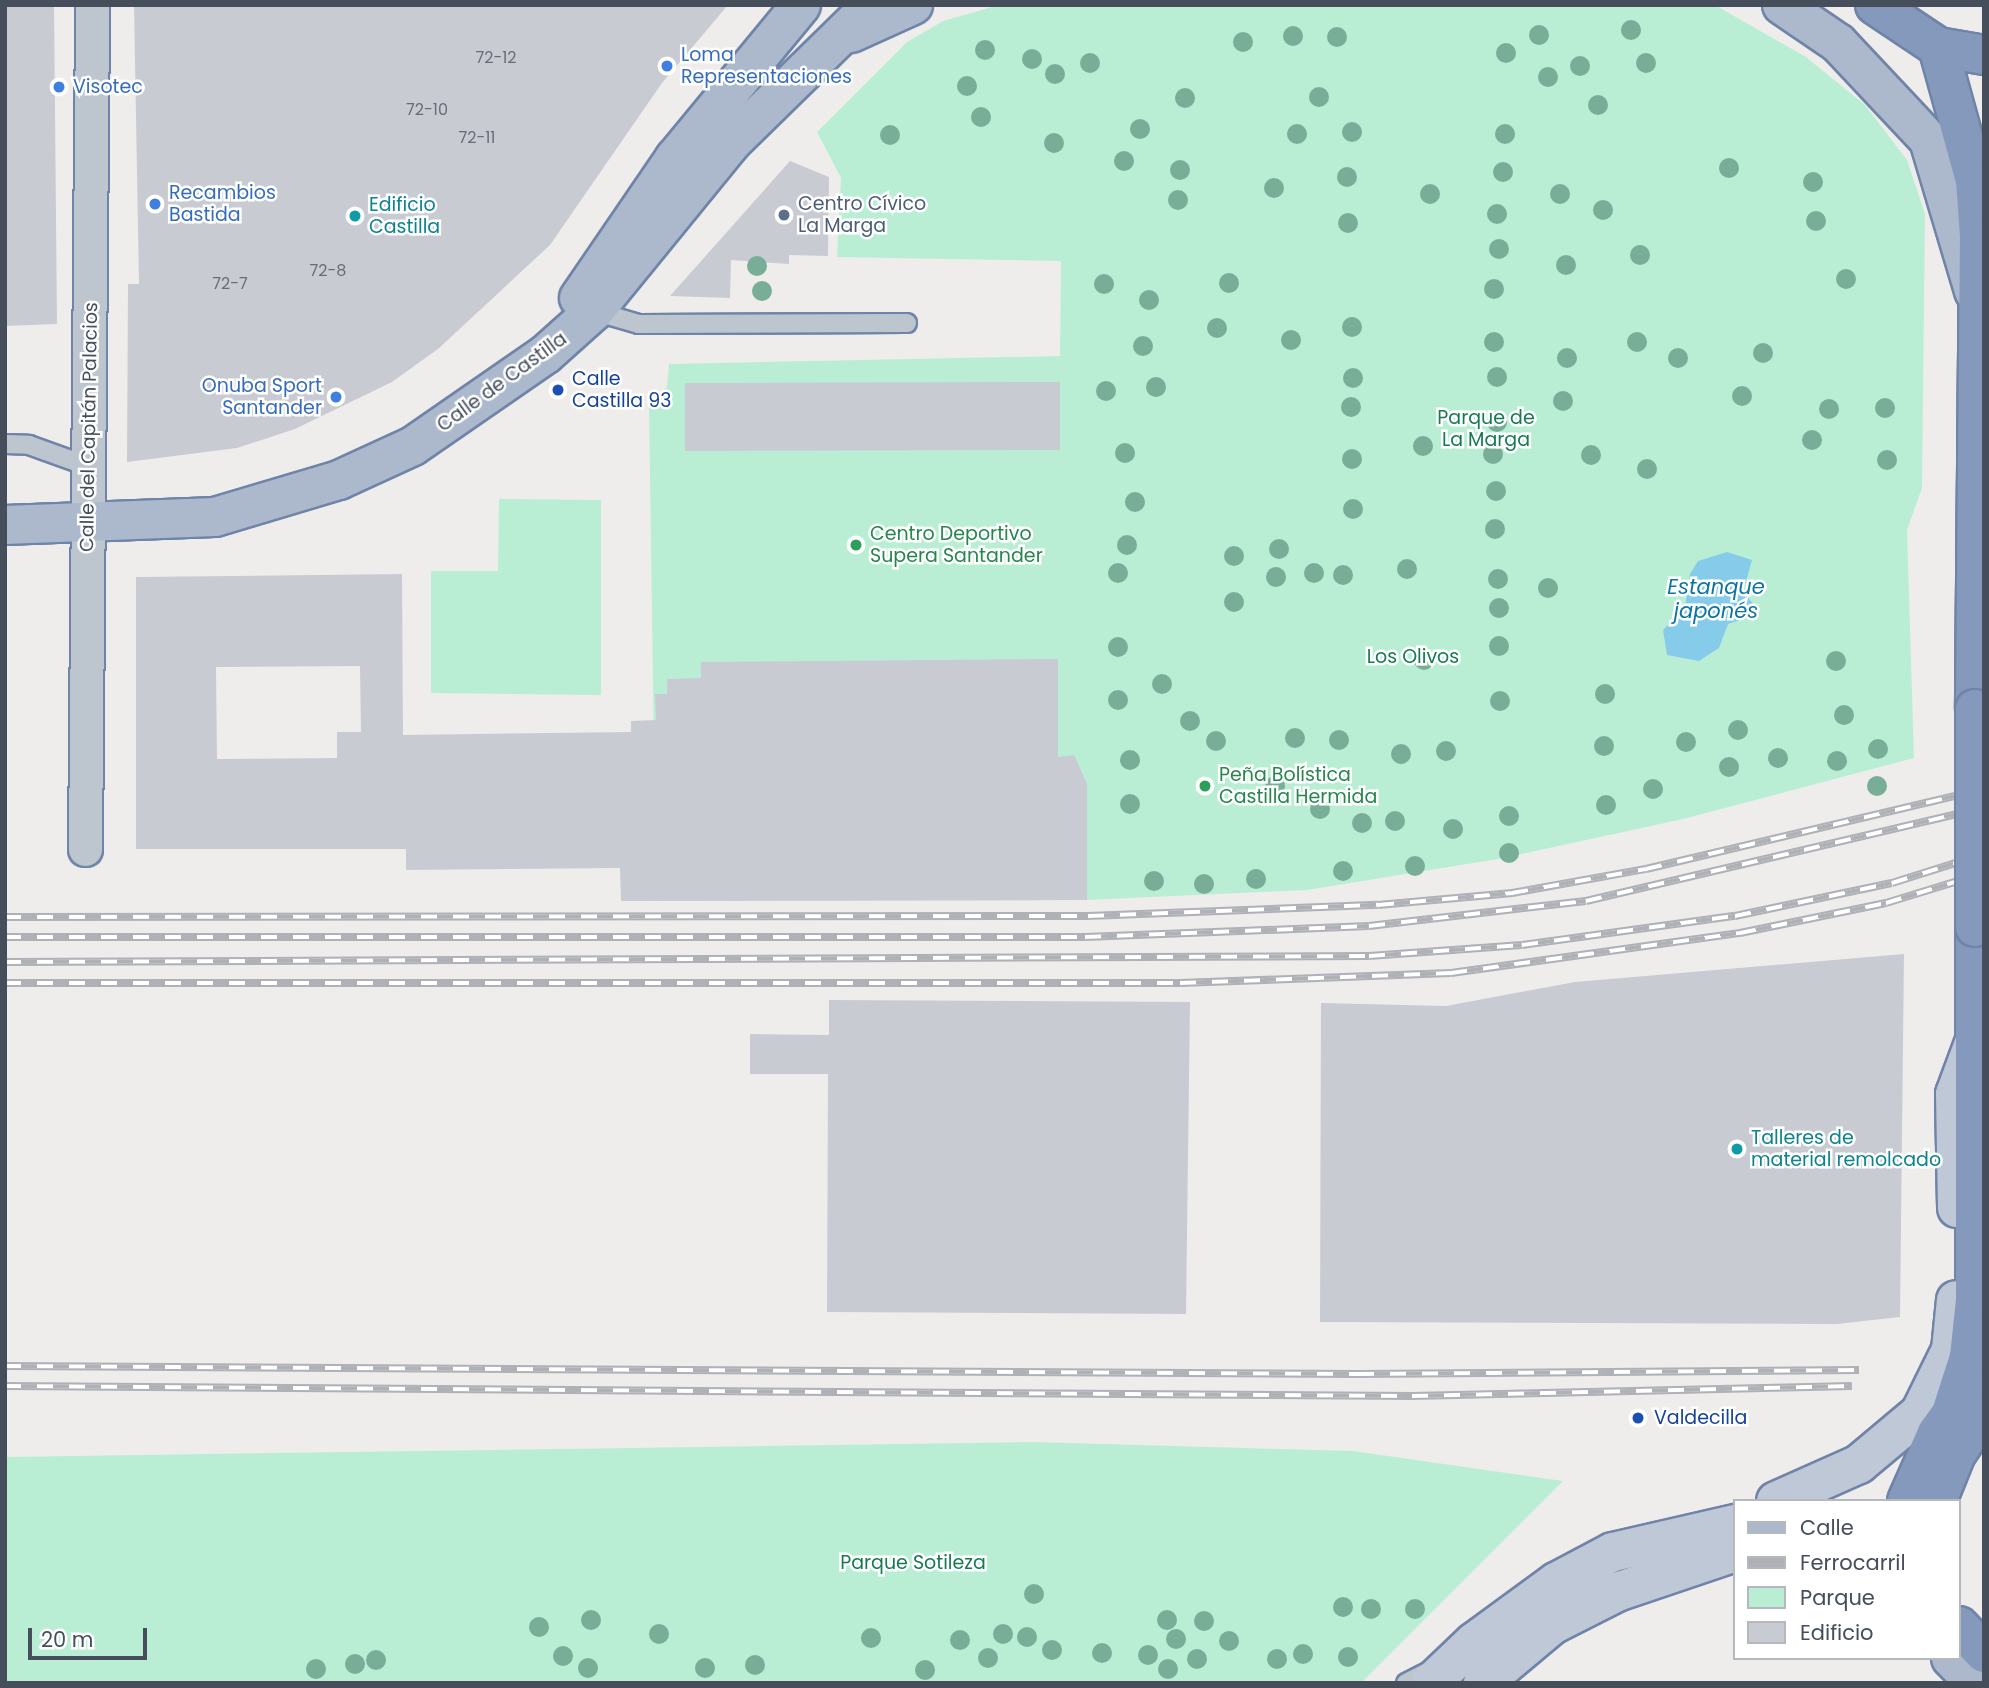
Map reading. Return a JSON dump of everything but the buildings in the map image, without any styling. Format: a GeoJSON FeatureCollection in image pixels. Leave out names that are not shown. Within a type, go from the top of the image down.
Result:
{"type":"FeatureCollection","features":[{"type":"Feature","properties":{"kind":"highway"},"geometry":{"type":"LineString","coordinates":[[1875,5],[1938,47],[1984,55]]}},
{"type":"Feature","properties":{"kind":"highway"},"geometry":{"type":"LineString","coordinates":[[1937,1499],[1973,1336],[1979,1057],[1975,926],[1975,180],[1938,47]]}},
{"type":"Feature","properties":{"kind":"highway"},"geometry":{"type":"LineString","coordinates":[[1908,1499],[1984,1373]]}},
{"type":"Feature","properties":{"kind":"highway"},"geometry":{"type":"LineString","coordinates":[[1961,1608],[1984,1622]]}},
{"type":"Feature","properties":{"kind":"main road"},"geometry":{"type":"LineString","coordinates":[[519,374],[675,158],[801,5]]}},
{"type":"Feature","properties":{"kind":"main road","name":"Calle de Castilla"},"geometry":{"type":"LineString","coordinates":[[5,525],[89,525],[215,517],[339,480],[413,446],[519,374],[594,311],[730,144],[824,45],[872,5]]}},
{"type":"Feature","properties":{"kind":"main road"},"geometry":{"type":"LineString","coordinates":[[824,45],[913,5]]}},
{"type":"Feature","properties":{"kind":"main road"},"geometry":{"type":"LineString","coordinates":[[1782,5],[1838,43],[1929,139],[1975,295]]}},
{"type":"Feature","properties":{"kind":"main road"},"geometry":{"type":"LineString","coordinates":[[1781,1499],[1847,1471],[1956,1417]]}},
{"type":"Feature","properties":{"kind":"main road"},"geometry":{"type":"LineString","coordinates":[[1837,1499],[1896,1469],[1956,1417]]}},
{"type":"Feature","properties":{"kind":"main road"},"geometry":{"type":"LineString","coordinates":[[1457,1675],[1556,1582],[1614,1552],[1734,1514]]}},
{"type":"Feature","properties":{"kind":"main road"},"geometry":{"type":"LineString","coordinates":[[1672,1535],[1733,1546]]}},
{"type":"Feature","properties":{"kind":"main road"},"geometry":{"type":"LineString","coordinates":[[1457,1675],[1618,1592],[1733,1546]]}},
{"type":"Feature","properties":{"kind":"street","name":"Calle del Capitán Palacios"},"geometry":{"type":"LineString","coordinates":[[85,849],[92,5]]}},
{"type":"Feature","properties":{"kind":"lane"},"geometry":{"type":"LineString","coordinates":[[594,311],[639,324],[907,323]]}},
{"type":"Feature","properties":{"kind":"lane"},"geometry":{"type":"LineString","coordinates":[[5,444],[29,445],[90,467]]}},
{"type":"Feature","properties":{"kind":"lane"},"geometry":{"type":"LineString","coordinates":[[1406,1683],[1457,1675]]}},
{"type":"Feature","properties":{"kind":"green space","name":"Parque de La Marga"},"geometry":{"type":"Polygon","coordinates":[[[999,5],[1715,5],[1806,57],[1865,105],[1907,160],[1925,214],[1922,488],[1907,530],[1914,758],[1683,819],[1498,859],[1307,890],[1087,900],[656,901],[649,403],[667,387],[669,364],[1060,356],[1061,261],[837,257],[841,178],[817,132],[907,42],[943,21],[999,5]]]}},
{"type":"Feature","properties":{"kind":"green space"},"geometry":{"type":"Polygon","coordinates":[[[499,499],[601,500],[601,695],[431,693],[431,571],[498,571],[499,499]]]}},
{"type":"Feature","properties":{"kind":"green space","name":"Parque Sotileza"},"geometry":{"type":"Polygon","coordinates":[[[1033,1442],[1353,1451],[1563,1481],[1361,1683],[5,1683],[5,1457],[1033,1442]]]}},
{"type":"Feature","properties":{"kind":"water","name":"Estanque japonés"},"geometry":{"type":"Polygon","coordinates":[[[1727,552],[1752,560],[1743,592],[1756,607],[1755,615],[1728,624],[1719,648],[1699,661],[1667,655],[1663,630],[1685,607],[1690,574],[1698,561],[1727,552]]]}},
{"type":"Feature","properties":{"kind":"railway"},"geometry":{"type":"LineString","coordinates":[[5,917],[1088,916],[1378,905],[1512,893],[1646,869],[1984,789]]}},
{"type":"Feature","properties":{"kind":"railway"},"geometry":{"type":"LineString","coordinates":[[5,937],[1085,937],[1369,926],[1586,901],[1984,808]]}},
{"type":"Feature","properties":{"kind":"railway"},"geometry":{"type":"LineString","coordinates":[[5,962],[1369,956],[1522,945],[1735,916],[1892,883],[1984,854]]}},
{"type":"Feature","properties":{"kind":"railway"},"geometry":{"type":"LineString","coordinates":[[5,983],[1180,983],[1451,973],[1740,933],[1886,903],[1984,873]]}},
{"type":"Feature","properties":{"kind":"railway"},"geometry":{"type":"LineString","coordinates":[[5,1366],[1358,1374],[1859,1370]]}},
{"type":"Feature","properties":{"kind":"railway"},"geometry":{"type":"LineString","coordinates":[[5,1386],[1412,1396],[1852,1386]]}},
{"type":"Feature","properties":{"kind":"place","name":"Loma Representaciones"},"geometry":{"type":"Point","coordinates":[667,66]}},
{"type":"Feature","properties":{"kind":"place","name":"Visotec"},"geometry":{"type":"Point","coordinates":[59,87]}},
{"type":"Feature","properties":{"kind":"place","name":"Recambios Bastida"},"geometry":{"type":"Point","coordinates":[155,204]}},
{"type":"Feature","properties":{"kind":"place","name":"Centro Cívico La Marga"},"geometry":{"type":"Point","coordinates":[784,215]}},
{"type":"Feature","properties":{"kind":"place","name":"Edificio Castilla"},"geometry":{"type":"Point","coordinates":[355,216]}},
{"type":"Feature","properties":{"kind":"place","name":"Calle Castilla 93"},"geometry":{"type":"Point","coordinates":[558,390]}},
{"type":"Feature","properties":{"kind":"place","name":"Onuba Sport Santander"},"geometry":{"type":"Point","coordinates":[336,397]}},
{"type":"Feature","properties":{"kind":"place","name":"Centro Deportivo Supera Santander"},"geometry":{"type":"Point","coordinates":[856,545]}},
{"type":"Feature","properties":{"kind":"place","name":"Peña Bolística Castilla Hermida"},"geometry":{"type":"Point","coordinates":[1205,786]}},
{"type":"Feature","properties":{"kind":"place","name":"Talleres de material remolcado"},"geometry":{"type":"Point","coordinates":[1737,1149]}},
{"type":"Feature","properties":{"kind":"place","name":"Valdecilla"},"geometry":{"type":"Point","coordinates":[1638,1418]}},
{"type":"Feature","properties":{"kind":"park label","name":"Los Olivos"},"geometry":{"type":"Point","coordinates":[1413,657]}}]}
